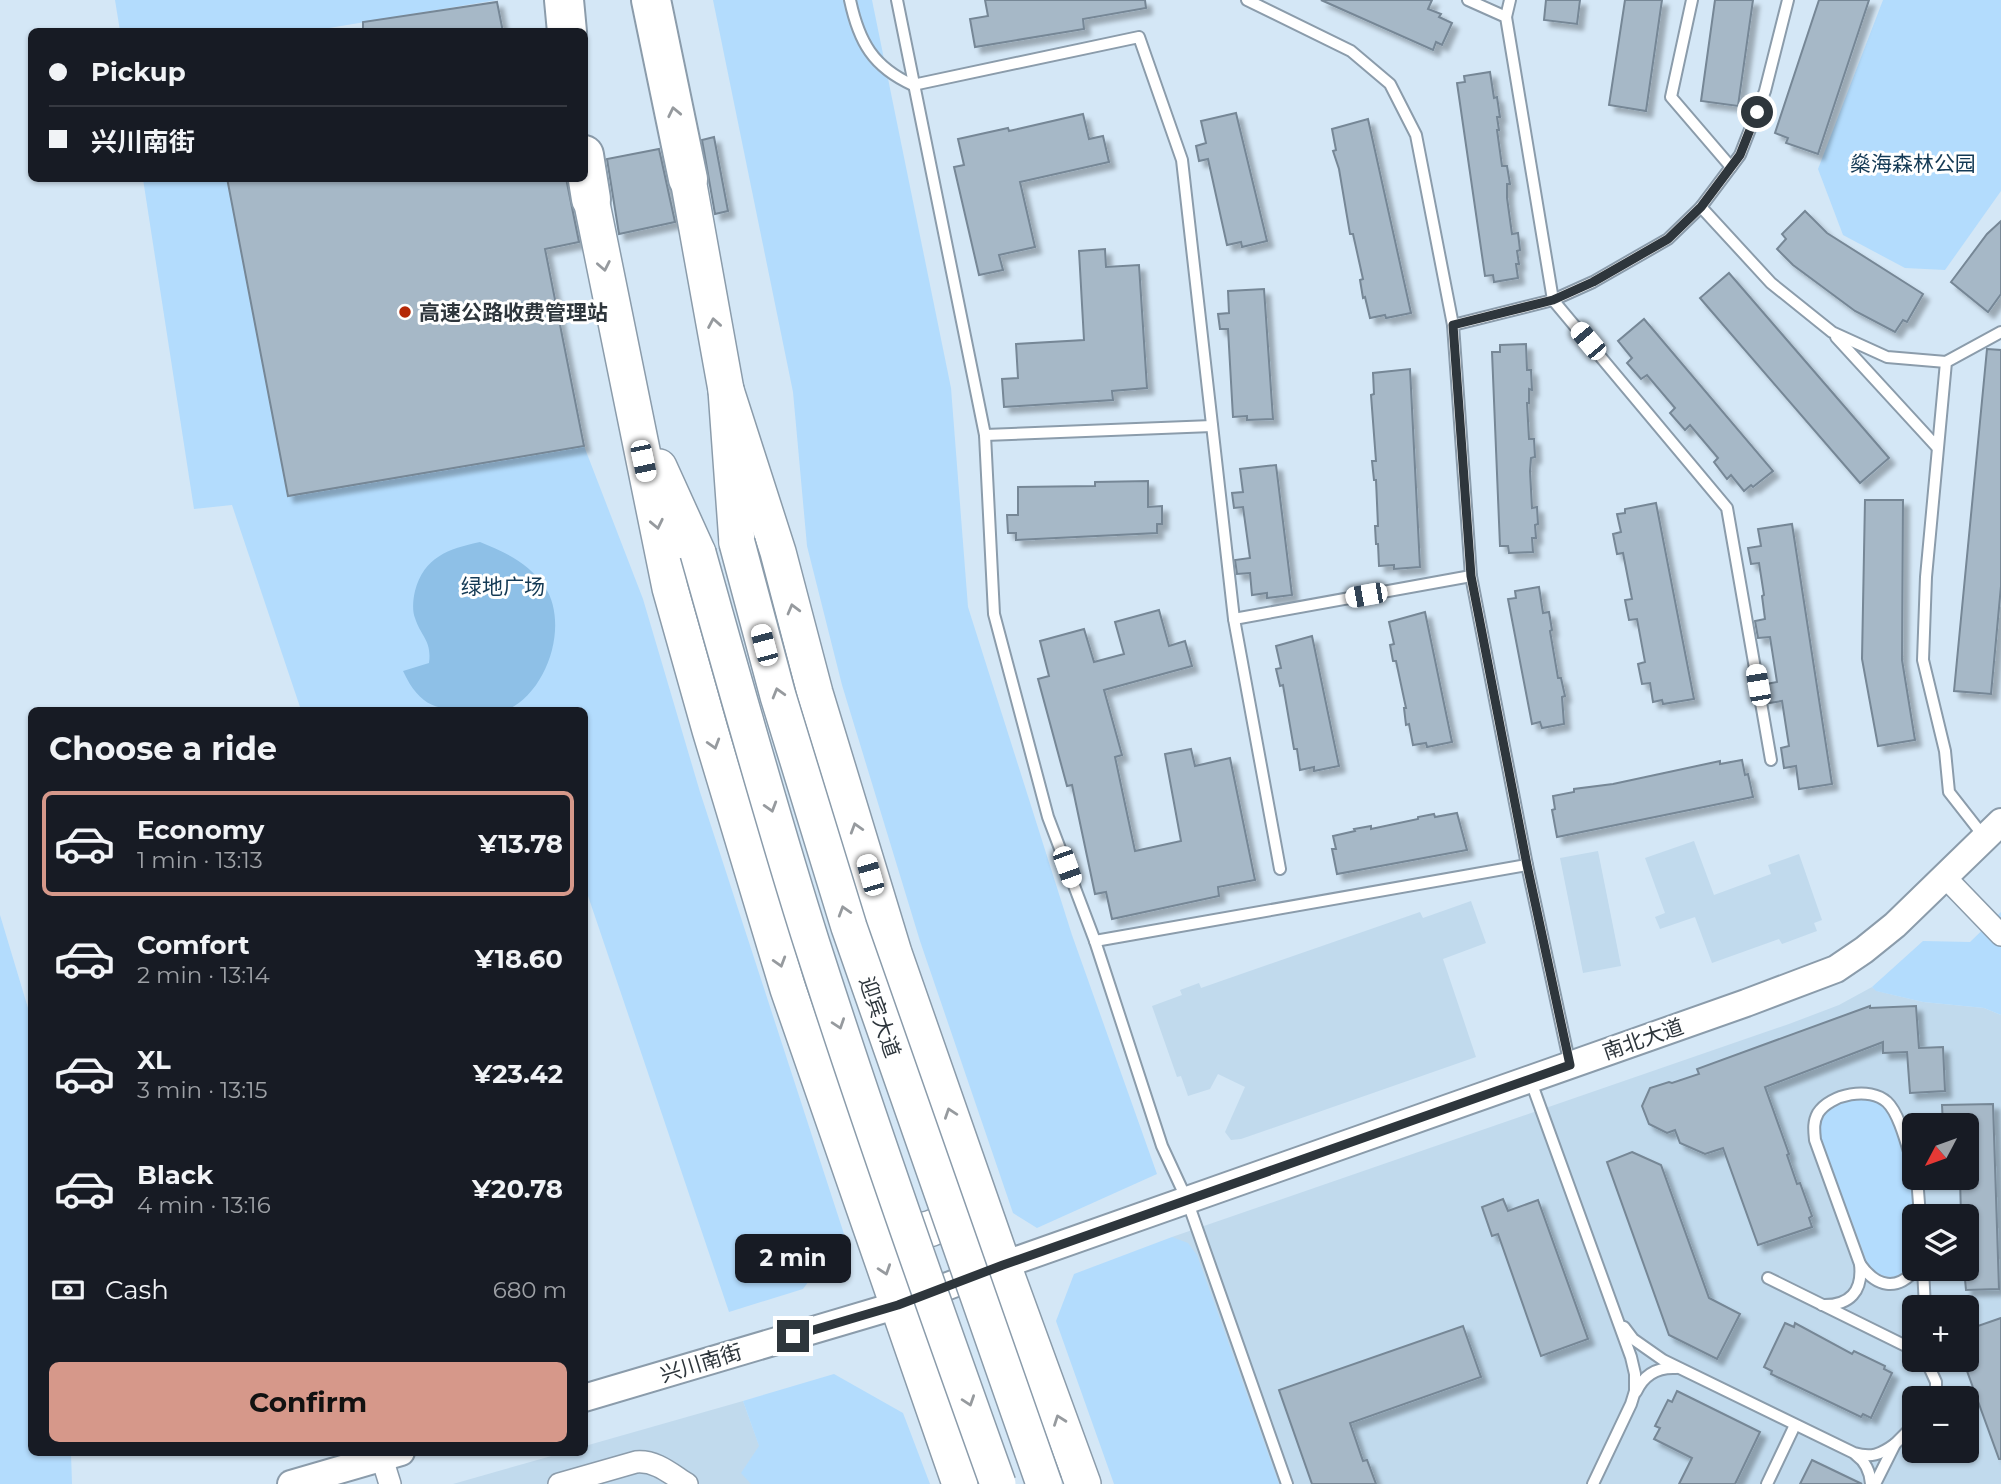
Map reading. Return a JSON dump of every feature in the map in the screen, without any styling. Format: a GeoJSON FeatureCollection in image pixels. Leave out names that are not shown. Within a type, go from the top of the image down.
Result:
{"type":"FeatureCollection","features":[{"type":"Feature","properties":{"kind":"highway"},"geometry":{"type":"LineString","coordinates":[[564,0],[568,28]]}},
{"type":"Feature","properties":{"kind":"highway"},"geometry":{"type":"LineString","coordinates":[[651,0],[688,179]]}},
{"type":"Feature","properties":{"kind":"highway"},"geometry":{"type":"LineString","coordinates":[[588,180],[591,199]]}},
{"type":"Feature","properties":{"kind":"main road"},"geometry":{"type":"LineString","coordinates":[[688,179],[726,390],[778,552],[815,693],[894,953],[1083,1484]]}},
{"type":"Feature","properties":{"kind":"main road"},"geometry":{"type":"LineString","coordinates":[[591,199],[670,589],[710,730],[788,989],[960,1484]]}},
{"type":"Feature","properties":{"kind":"main road","name":"迎宾大道"},"geometry":{"type":"LineString","coordinates":[[726,390],[737,543],[778,696],[849,927],[1044,1484]]}},
{"type":"Feature","properties":{"kind":"main road","name":"迎宾大道"},"geometry":{"type":"LineString","coordinates":[[633,409],[698,553],[812,943],[909,1232],[998,1484]]}},
{"type":"Feature","properties":{"kind":"main road"},"geometry":{"type":"LineString","coordinates":[[859,1194],[869,1209],[898,1230],[917,1233],[927,1231],[953,1213],[963,1197],[966,1181],[965,1156]]}},
{"type":"Feature","properties":{"kind":"main road"},"geometry":{"type":"LineString","coordinates":[[936,1415],[935,1388],[938,1373],[946,1359],[961,1347],[976,1341],[1004,1345],[1031,1364],[1047,1385]]}},
{"type":"Feature","properties":{"kind":"street","name":"南北大道"},"geometry":{"type":"LineString","coordinates":[[1003,1265],[1836,969],[1895,925],[1993,830]]}},
{"type":"Feature","properties":{"kind":"street"},"geometry":{"type":"LineString","coordinates":[[1945,877],[2001,935]]}},
{"type":"Feature","properties":{"kind":"street","name":"兴川南街"},"geometry":{"type":"LineString","coordinates":[[588,1397],[898,1305],[1003,1265]]}},
{"type":"Feature","properties":{"kind":"street"},"geometry":{"type":"LineString","coordinates":[[291,1484],[389,1456]]}},
{"type":"Feature","properties":{"kind":"street"},"geometry":{"type":"LineString","coordinates":[[390,1484],[392,1456]]}},
{"type":"Feature","properties":{"kind":"street"},"geometry":{"type":"LineString","coordinates":[[559,1484],[646,1461],[656,1464],[687,1484]]}},
{"type":"Feature","properties":{"kind":"lane"},"geometry":{"type":"LineString","coordinates":[[850,0],[856,27],[876,62],[899,79],[913,85],[1139,37],[1182,160],[1234,619],[1280,869]]}},
{"type":"Feature","properties":{"kind":"lane"},"geometry":{"type":"LineString","coordinates":[[897,0],[985,435],[994,614],[1048,817],[1095,941],[1162,1146],[1187,1200],[1287,1484]]}},
{"type":"Feature","properties":{"kind":"lane"},"geometry":{"type":"LineString","coordinates":[[1247,0],[1351,51],[1390,84],[1416,135],[1453,325],[1471,576],[1527,865],[1570,1065]]}},
{"type":"Feature","properties":{"kind":"lane"},"geometry":{"type":"LineString","coordinates":[[1468,0],[1506,17]]}},
{"type":"Feature","properties":{"kind":"lane"},"geometry":{"type":"LineString","coordinates":[[1510,0],[1506,17],[1553,300],[1727,508],[1771,760]]}},
{"type":"Feature","properties":{"kind":"lane"},"geometry":{"type":"LineString","coordinates":[[1692,0],[1671,97],[1731,167]]}},
{"type":"Feature","properties":{"kind":"lane"},"geometry":{"type":"LineString","coordinates":[[1453,325],[1553,300],[1593,282],[1668,239],[1701,207],[1740,155],[1765,90],[1788,0]]}},
{"type":"Feature","properties":{"kind":"lane"},"geometry":{"type":"LineString","coordinates":[[1701,207],[1771,284],[1832,332],[1937,447]]}},
{"type":"Feature","properties":{"kind":"lane"},"geometry":{"type":"LineString","coordinates":[[1832,332],[1888,357],[1947,362],[2001,332]]}},
{"type":"Feature","properties":{"kind":"lane"},"geometry":{"type":"LineString","coordinates":[[1947,362],[1926,577],[1923,660],[1945,751],[1949,792],[1993,830]]}},
{"type":"Feature","properties":{"kind":"lane"},"geometry":{"type":"LineString","coordinates":[[985,435],[1212,426]]}},
{"type":"Feature","properties":{"kind":"lane"},"geometry":{"type":"LineString","coordinates":[[1234,619],[1471,576]]}},
{"type":"Feature","properties":{"kind":"lane"},"geometry":{"type":"LineString","coordinates":[[1095,941],[1527,865]]}},
{"type":"Feature","properties":{"kind":"lane"},"geometry":{"type":"LineString","coordinates":[[1530,1079],[1635,1374],[1635,1391],[1631,1404]]}},
{"type":"Feature","properties":{"kind":"lane"},"geometry":{"type":"LineString","coordinates":[[1822,1305],[1844,1302],[1858,1287],[1861,1276],[1860,1264],[1815,1140],[1813,1129],[1818,1112],[1832,1101],[1857,1093],[1877,1095],[1891,1107],[1902,1136]]}},
{"type":"Feature","properties":{"kind":"lane"},"geometry":{"type":"LineString","coordinates":[[1860,1264],[1871,1277],[1886,1284],[1902,1280]]}},
{"type":"Feature","properties":{"kind":"lane"},"geometry":{"type":"LineString","coordinates":[[1768,1279],[1902,1344]]}},
{"type":"Feature","properties":{"kind":"lane"},"geometry":{"type":"LineString","coordinates":[[1616,1315],[1633,1339],[1647,1351],[1854,1453],[1863,1460],[1873,1484]]}},
{"type":"Feature","properties":{"kind":"lane"},"geometry":{"type":"LineString","coordinates":[[1593,1484],[1639,1386],[1654,1371],[1664,1368],[1681,1369]]}},
{"type":"Feature","properties":{"kind":"lane"},"geometry":{"type":"LineString","coordinates":[[1767,1484],[1795,1424]]}},
{"type":"Feature","properties":{"kind":"lane"},"geometry":{"type":"LineString","coordinates":[[1854,1453],[1877,1455],[1902,1437]]}},
{"type":"Feature","properties":{"kind":"lane"},"geometry":{"type":"LineString","coordinates":[[1873,1484],[1895,1444]]}},
{"type":"Feature","properties":{"kind":"lane"},"geometry":{"type":"LineString","coordinates":[[1585,1484],[1600,1471]]}},
{"type":"Feature","properties":{"kind":"shaded area"},"geometry":{"type":"Polygon","coordinates":[[[480,542],[507,554],[532,571],[545,587],[552,602],[555,619],[551,655],[534,687],[523,700],[512,707],[435,706],[418,694],[403,671],[429,663],[427,644],[413,608],[419,579],[431,562],[458,548],[480,542]]]}},
{"type":"Feature","properties":{"kind":"shaded area"},"geometry":{"type":"Polygon","coordinates":[[[1694,841],[1714,895],[1771,874],[1768,865],[1799,854],[1822,920],[1814,923],[1817,931],[1782,944],[1779,939],[1712,963],[1695,917],[1660,929],[1655,917],[1665,913],[1645,858],[1694,841]]]}},
{"type":"Feature","properties":{"kind":"shaded area"},"geometry":{"type":"Polygon","coordinates":[[[1598,851],[1621,966],[1583,973],[1560,858],[1598,851]]]}},
{"type":"Feature","properties":{"kind":"shaded area"},"geometry":{"type":"Polygon","coordinates":[[[1471,901],[1486,943],[1443,959],[1476,1057],[1241,1139],[1231,1140],[1225,1132],[1245,1087],[1218,1074],[1210,1089],[1188,1096],[1181,1076],[1177,1077],[1152,1006],[1182,995],[1180,990],[1199,983],[1201,988],[1420,912],[1423,918],[1471,901]]]}},
{"type":"Feature","properties":{"kind":"shaded area"},"geometry":{"type":"Polygon","coordinates":[[[1872,987],[1877,991],[1923,1002],[1984,1008],[2001,1015],[2001,1484],[1260,1484],[1172,1237],[1839,1005],[1872,987]]]}},
{"type":"Feature","properties":{"kind":"shaded area"},"geometry":{"type":"Polygon","coordinates":[[[743,1401],[773,1484],[453,1484],[551,1456],[588,1456],[588,1445],[743,1401]]]}},
{"type":"Feature","properties":{"kind":"green space"},"geometry":{"type":"Polygon","coordinates":[[[115,0],[497,0],[329,28],[120,28],[115,0]]]}},
{"type":"Feature","properties":{"kind":"green space"},"geometry":{"type":"Polygon","coordinates":[[[713,0],[872,0],[951,388],[968,607],[1072,935],[1157,1174],[1037,1228],[1013,1213],[920,941],[842,685],[807,546],[793,392],[713,0]]]}},
{"type":"Feature","properties":{"kind":"green space","name":"燊海森林公园"},"geometry":{"type":"Polygon","coordinates":[[[1883,0],[2001,0],[2001,191],[1945,270],[1905,268],[1843,235],[1818,169],[1883,0]]]}},
{"type":"Feature","properties":{"kind":"green space","name":"绿地广场"},"geometry":{"type":"Polygon","coordinates":[[[143,182],[228,182],[288,495],[584,446],[643,599],[700,792],[844,1234],[803,1289],[729,1312],[588,896],[588,707],[300,707],[232,505],[194,509],[143,182]]]}},
{"type":"Feature","properties":{"kind":"green space"},"geometry":{"type":"Polygon","coordinates":[[[2001,912],[2001,1015],[1984,1008],[1923,1002],[1876,991],[1872,987],[1923,941],[1970,942],[2001,912]]]}},
{"type":"Feature","properties":{"kind":"green space"},"geometry":{"type":"Polygon","coordinates":[[[0,915],[28,1008],[28,1456],[71,1456],[72,1484],[0,1484],[0,915]]]}},
{"type":"Feature","properties":{"kind":"green space"},"geometry":{"type":"Polygon","coordinates":[[[1861,1097],[1876,1101],[1885,1109],[1900,1140],[1902,1190],[1914,1190],[1915,1204],[1902,1204],[1900,1276],[1887,1276],[1869,1267],[1821,1138],[1822,1120],[1830,1109],[1861,1097]]]}},
{"type":"Feature","properties":{"kind":"green space"},"geometry":{"type":"Polygon","coordinates":[[[1172,1237],[1188,1243],[1197,1255],[1279,1484],[1114,1484],[1056,1321],[1074,1274],[1172,1237]]]}},
{"type":"Feature","properties":{"kind":"green space"},"geometry":{"type":"Polygon","coordinates":[[[834,1374],[903,1413],[930,1484],[751,1484],[741,1473],[759,1446],[743,1401],[834,1374]]]}},
{"type":"Feature","properties":{"kind":"building"},"geometry":{"type":"Polygon","coordinates":[[[985,0],[1145,0],[1146,8],[1083,19],[1084,29],[975,47],[970,19],[988,16],[985,0]]]}},
{"type":"Feature","properties":{"kind":"building"},"geometry":{"type":"Polygon","coordinates":[[[1321,0],[1432,0],[1428,9],[1441,14],[1439,17],[1452,23],[1442,45],[1436,42],[1433,50],[1321,0]]]}},
{"type":"Feature","properties":{"kind":"building"},"geometry":{"type":"Polygon","coordinates":[[[1546,0],[1580,0],[1577,24],[1544,20],[1546,0]]]}},
{"type":"Feature","properties":{"kind":"building"},"geometry":{"type":"Polygon","coordinates":[[[1625,0],[1662,0],[1646,111],[1609,105],[1625,0]]]}},
{"type":"Feature","properties":{"kind":"building"},"geometry":{"type":"Polygon","coordinates":[[[1715,0],[1753,0],[1738,106],[1701,101],[1715,0]]]}},
{"type":"Feature","properties":{"kind":"building"},"geometry":{"type":"Polygon","coordinates":[[[1819,0],[1869,0],[1818,154],[1786,143],[1788,138],[1775,133],[1819,0]]]}},
{"type":"Feature","properties":{"kind":"building"},"geometry":{"type":"Polygon","coordinates":[[[497,2],[502,28],[363,28],[363,22],[497,2]]]}},
{"type":"Feature","properties":{"kind":"building"},"geometry":{"type":"Polygon","coordinates":[[[1490,72],[1500,117],[1497,117],[1497,130],[1502,166],[1507,166],[1510,184],[1507,184],[1507,198],[1512,234],[1518,233],[1520,250],[1517,251],[1519,264],[1516,264],[1518,278],[1494,282],[1493,275],[1485,276],[1457,83],[1465,82],[1464,76],[1490,72]]]}},
{"type":"Feature","properties":{"kind":"building"},"geometry":{"type":"Polygon","coordinates":[[[1236,113],[1267,241],[1242,247],[1241,242],[1227,245],[1208,159],[1199,161],[1196,146],[1206,143],[1201,121],[1236,113]]]}},
{"type":"Feature","properties":{"kind":"building"},"geometry":{"type":"Polygon","coordinates":[[[1083,114],[1089,139],[1103,136],[1109,162],[1020,182],[1035,247],[999,255],[1003,270],[979,275],[954,167],[964,165],[958,139],[1008,128],[1009,131],[1083,114]]]}},
{"type":"Feature","properties":{"kind":"building"},"geometry":{"type":"Polygon","coordinates":[[[1368,119],[1411,313],[1386,318],[1385,315],[1370,318],[1365,297],[1363,298],[1360,280],[1363,279],[1353,234],[1350,234],[1339,169],[1333,151],[1336,150],[1332,129],[1368,119]]]}},
{"type":"Feature","properties":{"kind":"building"},"geometry":{"type":"Polygon","coordinates":[[[714,137],[728,211],[715,214],[702,140],[714,137]]]}},
{"type":"Feature","properties":{"kind":"building"},"geometry":{"type":"Polygon","coordinates":[[[659,149],[675,222],[619,234],[607,159],[659,149]]]}},
{"type":"Feature","properties":{"kind":"building","name":"高速公路收费管理站"},"geometry":{"type":"Polygon","coordinates":[[[228,182],[567,182],[579,242],[545,249],[584,446],[288,496],[228,182]]]}},
{"type":"Feature","properties":{"kind":"building"},"geometry":{"type":"Polygon","coordinates":[[[1805,211],[1827,233],[1923,294],[1907,322],[1903,320],[1895,332],[1855,311],[1793,265],[1777,249],[1786,239],[1782,234],[1805,211]]]}},
{"type":"Feature","properties":{"kind":"building"},"geometry":{"type":"Polygon","coordinates":[[[2001,221],[2001,294],[1988,312],[1951,282],[1987,234],[2001,221]]]}},
{"type":"Feature","properties":{"kind":"building"},"geometry":{"type":"Polygon","coordinates":[[[1105,249],[1106,267],[1139,265],[1147,388],[1112,391],[1113,400],[1004,407],[1002,379],[1018,378],[1016,344],[1084,340],[1079,251],[1105,249]]]}},
{"type":"Feature","properties":{"kind":"building"},"geometry":{"type":"Polygon","coordinates":[[[1729,273],[1889,458],[1860,483],[1700,298],[1729,273]]]}},
{"type":"Feature","properties":{"kind":"building"},"geometry":{"type":"Polygon","coordinates":[[[1264,289],[1273,419],[1247,420],[1247,416],[1233,417],[1228,329],[1220,329],[1218,314],[1229,313],[1228,291],[1264,289]]]}},
{"type":"Feature","properties":{"kind":"building"},"geometry":{"type":"Polygon","coordinates":[[[1644,319],[1773,471],[1753,487],[1751,485],[1744,491],[1731,475],[1727,479],[1714,462],[1718,458],[1690,425],[1685,430],[1670,413],[1675,408],[1647,375],[1641,379],[1627,363],[1632,358],[1618,341],[1644,319]]]}},
{"type":"Feature","properties":{"kind":"building"},"geometry":{"type":"Polygon","coordinates":[[[1526,344],[1527,370],[1531,370],[1532,390],[1529,389],[1527,403],[1529,439],[1534,439],[1535,457],[1531,458],[1530,471],[1532,508],[1537,507],[1538,524],[1535,525],[1536,538],[1532,538],[1533,552],[1509,553],[1508,546],[1500,546],[1492,352],[1500,352],[1500,345],[1526,344]]]}},
{"type":"Feature","properties":{"kind":"building"},"geometry":{"type":"Polygon","coordinates":[[[1987,349],[2001,350],[2001,586],[1991,694],[1954,691],[1987,349]]]}},
{"type":"Feature","properties":{"kind":"building"},"geometry":{"type":"Polygon","coordinates":[[[1410,369],[1420,567],[1394,569],[1394,565],[1379,566],[1376,544],[1376,480],[1372,461],[1376,461],[1371,395],[1374,394],[1373,373],[1410,369]]]}},
{"type":"Feature","properties":{"kind":"building"},"geometry":{"type":"Polygon","coordinates":[[[1276,465],[1292,595],[1267,598],[1267,593],[1252,595],[1250,573],[1237,574],[1235,560],[1250,558],[1243,507],[1234,508],[1232,493],[1243,492],[1240,469],[1276,465]]]}},
{"type":"Feature","properties":{"kind":"building"},"geometry":{"type":"Polygon","coordinates":[[[1148,481],[1148,507],[1162,506],[1162,524],[1157,524],[1157,533],[1016,540],[1016,533],[1008,533],[1007,515],[1018,515],[1018,487],[1095,486],[1095,482],[1148,481]]]}},
{"type":"Feature","properties":{"kind":"building"},"geometry":{"type":"Polygon","coordinates":[[[1865,500],[1903,500],[1902,660],[1915,740],[1878,746],[1862,659],[1865,500]]]}},
{"type":"Feature","properties":{"kind":"building"},"geometry":{"type":"Polygon","coordinates":[[[1656,503],[1694,699],[1663,704],[1662,700],[1653,702],[1650,683],[1642,684],[1638,664],[1645,662],[1637,619],[1629,620],[1625,600],[1632,599],[1623,553],[1617,554],[1613,534],[1621,532],[1617,514],[1625,513],[1625,509],[1656,503]]]}},
{"type":"Feature","properties":{"kind":"building"},"geometry":{"type":"Polygon","coordinates":[[[1792,524],[1832,784],[1799,789],[1796,766],[1784,768],[1781,748],[1789,746],[1782,701],[1769,703],[1766,684],[1777,682],[1770,637],[1758,638],[1755,621],[1765,619],[1764,595],[1759,563],[1751,564],[1748,548],[1761,546],[1758,529],[1792,524]]]}},
{"type":"Feature","properties":{"kind":"building"},"geometry":{"type":"Polygon","coordinates":[[[1539,587],[1543,613],[1549,612],[1558,678],[1561,678],[1565,696],[1562,697],[1564,724],[1542,728],[1540,722],[1532,724],[1508,599],[1516,598],[1515,591],[1539,587]]]}},
{"type":"Feature","properties":{"kind":"building"},"geometry":{"type":"Polygon","coordinates":[[[1159,610],[1169,646],[1185,641],[1192,666],[1104,690],[1122,755],[1115,757],[1135,851],[1181,841],[1165,754],[1191,749],[1195,766],[1230,758],[1255,880],[1218,887],[1219,896],[1112,919],[1106,892],[1095,894],[1072,785],[1067,786],[1038,679],[1049,676],[1040,641],[1084,629],[1094,662],[1124,654],[1115,622],[1159,610]]]}},
{"type":"Feature","properties":{"kind":"building"},"geometry":{"type":"Polygon","coordinates":[[[1425,612],[1452,742],[1427,747],[1426,743],[1413,745],[1409,724],[1406,725],[1406,708],[1396,661],[1393,661],[1390,645],[1394,644],[1389,622],[1425,612]]]}},
{"type":"Feature","properties":{"kind":"building"},"geometry":{"type":"Polygon","coordinates":[[[1312,636],[1339,766],[1314,771],[1314,767],[1300,770],[1283,685],[1280,686],[1276,669],[1281,668],[1276,646],[1312,636]]]}},
{"type":"Feature","properties":{"kind":"building"},"geometry":{"type":"Polygon","coordinates":[[[1742,760],[1753,797],[1557,837],[1552,810],[1555,809],[1553,796],[1574,792],[1574,789],[1613,784],[1720,761],[1720,764],[1742,760]]]}},
{"type":"Feature","properties":{"kind":"building"},"geometry":{"type":"Polygon","coordinates":[[[1457,813],[1467,850],[1337,874],[1332,849],[1336,849],[1333,836],[1355,831],[1354,829],[1371,826],[1371,829],[1434,814],[1435,817],[1457,813]]]}},
{"type":"Feature","properties":{"kind":"building"},"geometry":{"type":"Polygon","coordinates":[[[1870,1006],[1916,1006],[1919,1048],[1943,1047],[1945,1091],[1910,1093],[1907,1052],[1883,1053],[1883,1042],[1765,1087],[1797,1184],[1800,1183],[1812,1216],[1809,1218],[1812,1227],[1758,1245],[1723,1148],[1705,1154],[1680,1143],[1675,1130],[1667,1133],[1649,1124],[1642,1106],[1650,1088],[1699,1074],[1697,1069],[1870,1006]]]}},
{"type":"Feature","properties":{"kind":"building"},"geometry":{"type":"Polygon","coordinates":[[[1993,1104],[1999,1289],[1966,1290],[1965,1281],[1979,1281],[1979,1204],[1961,1204],[1960,1190],[1979,1190],[1979,1113],[1942,1113],[1942,1105],[1993,1104]]]}},
{"type":"Feature","properties":{"kind":"building"},"geometry":{"type":"Polygon","coordinates":[[[1632,1152],[1661,1165],[1709,1298],[1740,1314],[1717,1359],[1669,1335],[1607,1162],[1632,1152]]]}},
{"type":"Feature","properties":{"kind":"building"},"geometry":{"type":"Polygon","coordinates":[[[1503,1199],[1508,1211],[1538,1200],[1588,1339],[1541,1356],[1498,1234],[1492,1236],[1482,1207],[1503,1199]]]}},
{"type":"Feature","properties":{"kind":"building"},"geometry":{"type":"Polygon","coordinates":[[[2001,1318],[2001,1459],[1979,1404],[1979,1386],[1972,1386],[1967,1372],[1979,1372],[1979,1326],[2001,1318]]]}},
{"type":"Feature","properties":{"kind":"building"},"geometry":{"type":"Polygon","coordinates":[[[1785,1323],[1794,1327],[1795,1323],[1852,1354],[1854,1351],[1885,1366],[1884,1369],[1892,1373],[1871,1418],[1863,1414],[1861,1417],[1771,1374],[1772,1371],[1764,1367],[1785,1323]]]}},
{"type":"Feature","properties":{"kind":"building"},"geometry":{"type":"Polygon","coordinates":[[[1463,1326],[1481,1377],[1350,1423],[1363,1461],[1367,1460],[1376,1484],[1312,1484],[1279,1390],[1463,1326]]]}},
{"type":"Feature","properties":{"kind":"building"},"geometry":{"type":"Polygon","coordinates":[[[1677,1391],[1760,1432],[1735,1484],[1679,1484],[1692,1458],[1654,1439],[1660,1428],[1655,1426],[1668,1400],[1672,1402],[1677,1391]]]}},
{"type":"Feature","properties":{"kind":"building"},"geometry":{"type":"Polygon","coordinates":[[[1812,1460],[1862,1484],[1800,1484],[1812,1460]]]}},
{"type":"Feature","properties":{"kind":"place","name":"高速公路收费管理站"},"geometry":{"type":"Point","coordinates":[405,312]}},
{"type":"Feature","properties":{"kind":"route"},"geometry":{"type":"LineString","coordinates":[[793,1336],[898,1305],[1003,1265],[1570,1065],[1527,865],[1471,576],[1453,325],[1553,300],[1593,282],[1668,239],[1701,207],[1740,155],[1757,112]]}}]}
